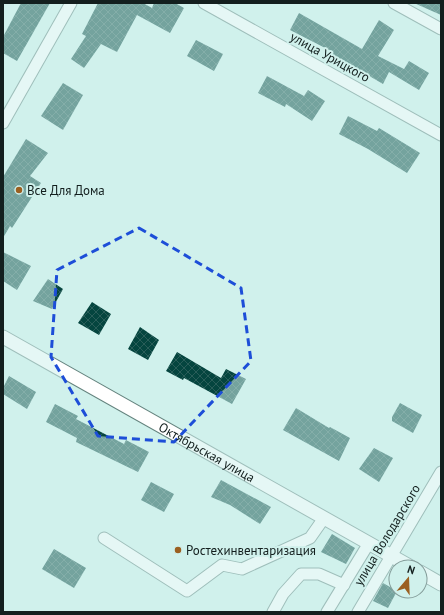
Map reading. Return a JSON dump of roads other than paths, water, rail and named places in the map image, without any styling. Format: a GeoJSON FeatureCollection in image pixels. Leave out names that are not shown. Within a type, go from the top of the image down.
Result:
{"type":"FeatureCollection","features":[{"type":"Feature","properties":{"kind":"street"},"geometry":{"type":"LineString","coordinates":[[3,123],[71,3]]}},
{"type":"Feature","properties":{"kind":"street","name":"улица Урицкого"},"geometry":{"type":"LineString","coordinates":[[204,3],[441,135]]}},
{"type":"Feature","properties":{"kind":"street"},"geometry":{"type":"LineString","coordinates":[[394,3],[441,29]]}},
{"type":"Feature","properties":{"kind":"street","name":"Октябрьская улица"},"geometry":{"type":"LineString","coordinates":[[3,337],[396,559]]}},
{"type":"Feature","properties":{"kind":"street","name":"улица Володарского"},"geometry":{"type":"LineString","coordinates":[[358,612],[441,472]]}},
{"type":"Feature","properties":{"kind":"street"},"geometry":{"type":"LineString","coordinates":[[104,538],[187,591],[222,565],[242,569],[310,538],[324,518]]}},
{"type":"Feature","properties":{"kind":"street"},"geometry":{"type":"LineString","coordinates":[[328,612],[369,544]]}},
{"type":"Feature","properties":{"kind":"street"},"geometry":{"type":"LineString","coordinates":[[273,612],[283,594],[301,574],[319,574],[344,585]]}},
{"type":"Feature","properties":{"kind":"street"},"geometry":{"type":"LineString","coordinates":[[428,577],[441,584]]}},
{"type":"Feature","properties":{"kind":"place","name":"Все Для Дома"},"geometry":{"type":"Point","coordinates":[19,190]}},
{"type":"Feature","properties":{"kind":"place","name":"Ростехинвентаризация"},"geometry":{"type":"Point","coordinates":[178,550]}}]}
